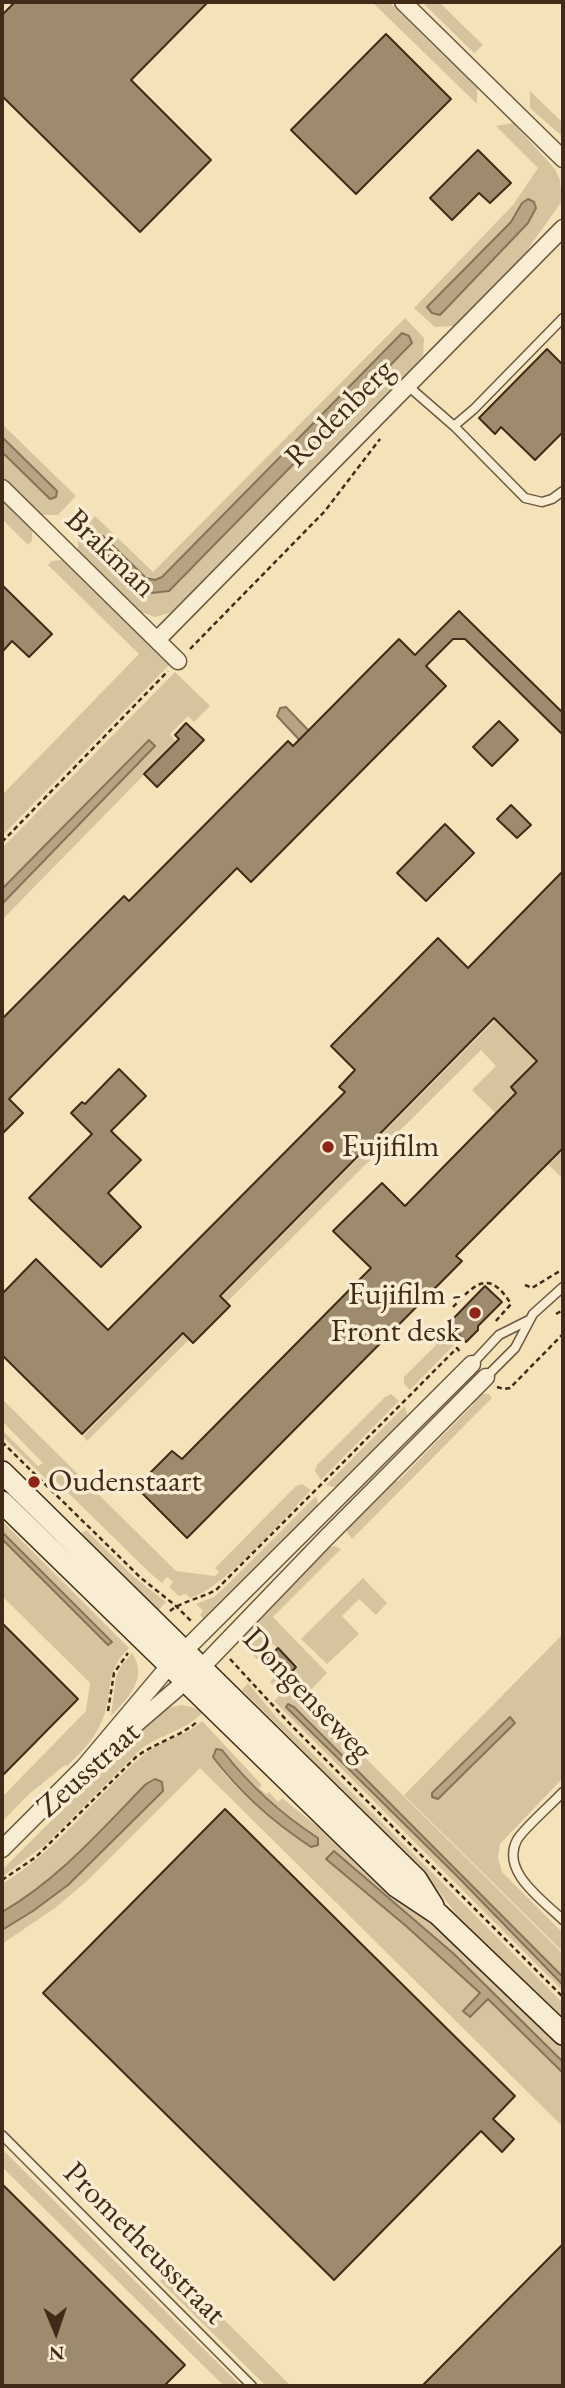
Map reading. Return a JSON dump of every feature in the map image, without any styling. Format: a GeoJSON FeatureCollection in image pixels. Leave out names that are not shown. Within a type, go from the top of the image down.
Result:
{"type":"FeatureCollection","features":[{"type":"Feature","properties":{"kind":"street"},"geometry":{"type":"LineString","coordinates":[[403,2],[563,159]]}},
{"type":"Feature","properties":{"kind":"street","name":"Rodenberg"},"geometry":{"type":"LineString","coordinates":[[157,640],[563,228]]}},
{"type":"Feature","properties":{"kind":"street","name":"Brakman"},"geometry":{"type":"LineString","coordinates":[[2,488],[178,661]]}},
{"type":"Feature","properties":{"kind":"street"},"geometry":{"type":"LineString","coordinates":[[185,1651],[472,1364]]}},
{"type":"Feature","properties":{"kind":"street"},"geometry":{"type":"LineString","coordinates":[[201,1668],[486,1377]]}},
{"type":"Feature","properties":{"kind":"street","name":"Dongenseweg"},"geometry":{"type":"LineString","coordinates":[[2,1472],[185,1651],[201,1668],[220,1700],[396,1886],[438,1914],[563,2034]]}},
{"type":"Feature","properties":{"kind":"street","name":"Dongenseweg"},"geometry":{"type":"LineString","coordinates":[[2,1502],[186,1683],[220,1700]]}},
{"type":"Feature","properties":{"kind":"street","name":"Zeusstraat"},"geometry":{"type":"LineString","coordinates":[[2,1849],[84,1767],[185,1651]]}},
{"type":"Feature","properties":{"kind":"street","name":"Zeusstraat"},"geometry":{"type":"LineString","coordinates":[[84,1767],[201,1668]]}},
{"type":"Feature","properties":{"kind":"lane"},"geometry":{"type":"LineString","coordinates":[[454,425],[474,409],[563,318]]}},
{"type":"Feature","properties":{"kind":"lane"},"geometry":{"type":"LineString","coordinates":[[408,386],[454,425],[525,498],[542,502],[563,491]]}},
{"type":"Feature","properties":{"kind":"lane"},"geometry":{"type":"LineString","coordinates":[[472,1364],[499,1335],[529,1320],[563,1287]]}},
{"type":"Feature","properties":{"kind":"lane"},"geometry":{"type":"LineString","coordinates":[[486,1377],[515,1348],[529,1320]]}},
{"type":"Feature","properties":{"kind":"lane"},"geometry":{"type":"LineString","coordinates":[[563,1792],[517,1840],[513,1860],[520,1878],[563,1920]]}},
{"type":"Feature","properties":{"kind":"lane","name":"Prometheusstraat"},"geometry":{"type":"LineString","coordinates":[[2,2136],[252,2386]]}},
{"type":"Feature","properties":{"kind":"path"},"geometry":{"type":"LineString","coordinates":[[2,842],[325,511],[383,435]]}},
{"type":"Feature","properties":{"kind":"path"},"geometry":{"type":"LineString","coordinates":[[525,1285],[532,1287],[540,1284],[563,1269]]}},
{"type":"Feature","properties":{"kind":"path"},"geometry":{"type":"LineString","coordinates":[[453,1307],[473,1287],[481,1282],[491,1283],[511,1304],[492,1326]]}},
{"type":"Feature","properties":{"kind":"path"},"geometry":{"type":"LineString","coordinates":[[556,1314],[563,1310]]}},
{"type":"Feature","properties":{"kind":"path"},"geometry":{"type":"LineString","coordinates":[[486,1377],[498,1388],[510,1388],[563,1334]]}},
{"type":"Feature","properties":{"kind":"path"},"geometry":{"type":"LineString","coordinates":[[157,1625],[176,1606],[195,1601],[216,1590],[457,1348],[472,1364]]}},
{"type":"Feature","properties":{"kind":"path","name":"Dongenseweg"},"geometry":{"type":"LineString","coordinates":[[2,1442],[141,1578],[176,1606],[202,1632]]}},
{"type":"Feature","properties":{"kind":"path","name":"Zeusstraat"},"geometry":{"type":"LineString","coordinates":[[107,1714],[114,1673],[120,1661],[140,1639]]}},
{"type":"Feature","properties":{"kind":"path","name":"Dongenseweg"},"geometry":{"type":"LineString","coordinates":[[220,1649],[290,1724],[563,1997]]}},
{"type":"Feature","properties":{"kind":"path","name":"Zeusstraat"},"geometry":{"type":"LineString","coordinates":[[2,1880],[36,1857],[136,1756],[150,1746],[191,1727],[246,1674]]}},
{"type":"Feature","properties":{"kind":"shaded area"},"geometry":{"type":"Polygon","coordinates":[[[372,2],[389,2],[477,88],[477,104],[372,2]]]}},
{"type":"Feature","properties":{"kind":"shaded area"},"geometry":{"type":"Polygon","coordinates":[[[422,2],[439,2],[483,45],[474,53],[422,2]]]}},
{"type":"Feature","properties":{"kind":"shaded area"},"geometry":{"type":"Polygon","coordinates":[[[530,91],[563,123],[563,137],[530,108],[530,91]]]}},
{"type":"Feature","properties":{"kind":"shaded area"},"geometry":{"type":"Polygon","coordinates":[[[513,123],[555,169],[560,180],[562,201],[526,252],[453,326],[435,327],[414,308],[513,205],[538,168],[496,126],[513,123]],[[526,199],[511,222],[432,313],[440,315],[528,223],[536,208],[534,202],[526,199]]]}},
{"type":"Feature","properties":{"kind":"shaded area"},"geometry":{"type":"Polygon","coordinates":[[[528,199],[534,202],[536,208],[528,223],[440,315],[432,313],[427,307],[511,222],[522,203],[528,199]]]}},
{"type":"Feature","properties":{"kind":"shaded area"},"geometry":{"type":"Polygon","coordinates":[[[405,318],[424,338],[423,356],[170,613],[155,617],[141,612],[78,552],[78,535],[95,516],[153,572],[405,318]],[[401,333],[161,577],[156,580],[146,578],[149,575],[145,577],[103,536],[95,543],[138,585],[136,588],[139,585],[150,592],[170,591],[412,343],[409,336],[401,333]]]}},
{"type":"Feature","properties":{"kind":"shaded area"},"geometry":{"type":"Polygon","coordinates":[[[402,333],[409,336],[412,343],[169,591],[152,593],[139,585],[146,578],[155,580],[162,577],[402,333]]]}},
{"type":"Feature","properties":{"kind":"shaded area"},"geometry":{"type":"Polygon","coordinates":[[[2,424],[76,496],[58,515],[41,515],[2,477],[2,452],[50,499],[57,491],[2,437],[2,424]]]}},
{"type":"Feature","properties":{"kind":"shaded area"},"geometry":{"type":"Polygon","coordinates":[[[2,437],[57,491],[56,497],[50,499],[2,452],[2,437]]]}},
{"type":"Feature","properties":{"kind":"shaded area"},"geometry":{"type":"Polygon","coordinates":[[[2,501],[32,531],[32,541],[28,545],[2,519],[2,501]]]}},
{"type":"Feature","properties":{"kind":"shaded area"},"geometry":{"type":"Polygon","coordinates":[[[97,536],[103,536],[145,577],[138,585],[95,543],[97,536]]]}},
{"type":"Feature","properties":{"kind":"shaded area"},"geometry":{"type":"Polygon","coordinates":[[[62,560],[169,665],[2,836],[2,795],[139,654],[48,565],[52,561],[62,560]]]}},
{"type":"Feature","properties":{"kind":"shaded area"},"geometry":{"type":"Polygon","coordinates":[[[175,672],[210,706],[194,722],[188,716],[170,734],[176,742],[2,920],[2,904],[155,746],[149,740],[139,748],[2,889],[2,848],[175,672]]]}},
{"type":"Feature","properties":{"kind":"shaded area"},"geometry":{"type":"Polygon","coordinates":[[[286,707],[334,757],[320,762],[277,716],[280,708],[286,707]]]}},
{"type":"Feature","properties":{"kind":"shaded area"},"geometry":{"type":"Polygon","coordinates":[[[149,740],[155,746],[2,904],[2,889],[149,740]]]}},
{"type":"Feature","properties":{"kind":"shaded area"},"geometry":{"type":"Polygon","coordinates":[[[496,1019],[548,1019],[563,1034],[512,1088],[563,1140],[563,1179],[472,1090],[496,1066],[481,1050],[87,1441],[83,1436],[496,1019]]]}},
{"type":"Feature","properties":{"kind":"shaded area"},"geometry":{"type":"Polygon","coordinates":[[[447,1334],[456,1343],[410,1390],[404,1384],[404,1377],[447,1334]]]}},
{"type":"Feature","properties":{"kind":"shaded area"},"geometry":{"type":"Polygon","coordinates":[[[391,1394],[399,1401],[321,1480],[315,1471],[317,1465],[391,1394]]]}},
{"type":"Feature","properties":{"kind":"shaded area"},"geometry":{"type":"Polygon","coordinates":[[[480,1394],[489,1394],[492,1398],[352,1539],[347,1528],[394,1480],[398,1481],[474,1404],[472,1401],[480,1394]]]}},
{"type":"Feature","properties":{"kind":"shaded area"},"geometry":{"type":"Polygon","coordinates":[[[2,1399],[176,1571],[215,1576],[219,1572],[215,1568],[296,1486],[302,1484],[311,1490],[253,1551],[220,1581],[190,1598],[186,1594],[179,1596],[169,1587],[173,1582],[167,1577],[162,1583],[150,1573],[55,1480],[51,1484],[2,1436],[2,1430],[38,1466],[43,1463],[2,1421],[2,1399]]]}},
{"type":"Feature","properties":{"kind":"shaded area"},"geometry":{"type":"Polygon","coordinates":[[[405,1406],[408,1417],[337,1488],[326,1485],[405,1406]]]}},
{"type":"Feature","properties":{"kind":"shaded area"},"geometry":{"type":"Polygon","coordinates":[[[316,1496],[319,1507],[207,1622],[200,1615],[203,1611],[196,1604],[214,1597],[224,1588],[316,1496]]]}},
{"type":"Feature","properties":{"kind":"shaded area"},"geometry":{"type":"Polygon","coordinates":[[[2,1521],[129,1648],[113,1672],[105,1713],[89,1742],[67,1766],[28,1795],[2,1822],[2,1797],[86,1711],[90,1683],[2,1596],[2,1539],[108,1645],[111,1642],[2,1532],[2,1521]]]}},
{"type":"Feature","properties":{"kind":"shaded area"},"geometry":{"type":"Polygon","coordinates":[[[86,1530],[134,1577],[166,1602],[154,1615],[79,1535],[86,1530]]]}},
{"type":"Feature","properties":{"kind":"shaded area"},"geometry":{"type":"Polygon","coordinates":[[[2,1532],[112,1642],[108,1645],[2,1539],[2,1532]]]}},
{"type":"Feature","properties":{"kind":"shaded area"},"geometry":{"type":"Polygon","coordinates":[[[335,1546],[341,1549],[273,1617],[327,1673],[304,1697],[563,1954],[563,1977],[291,1704],[286,1707],[455,1874],[563,1985],[563,1991],[274,1701],[291,1684],[296,1689],[300,1685],[291,1679],[279,1691],[270,1682],[279,1673],[285,1679],[298,1666],[273,1644],[257,1659],[243,1645],[241,1637],[325,1549],[335,1546]]]}},
{"type":"Feature","properties":{"kind":"shaded area"},"geometry":{"type":"Polygon","coordinates":[[[363,1578],[387,1603],[376,1615],[359,1599],[342,1616],[359,1634],[327,1664],[301,1639],[363,1578]]]}},
{"type":"Feature","properties":{"kind":"shaded area"},"geometry":{"type":"Polygon","coordinates":[[[563,1634],[563,1778],[500,1844],[498,1858],[502,1872],[563,1933],[563,1952],[404,1795],[563,1634]]]}},
{"type":"Feature","properties":{"kind":"shaded area"},"geometry":{"type":"Polygon","coordinates":[[[132,1653],[138,1671],[134,1688],[111,1716],[116,1677],[132,1653]]]}},
{"type":"Feature","properties":{"kind":"shaded area"},"geometry":{"type":"Polygon","coordinates":[[[248,1683],[276,1717],[563,2003],[563,2019],[456,1914],[422,1869],[242,1690],[248,1683]]]}},
{"type":"Feature","properties":{"kind":"shaded area"},"geometry":{"type":"Polygon","coordinates":[[[288,1704],[563,1977],[563,1985],[286,1707],[288,1704]]]}},
{"type":"Feature","properties":{"kind":"shaded area"},"geometry":{"type":"Polygon","coordinates":[[[181,1705],[203,1712],[189,1724],[141,1749],[45,1845],[2,1877],[2,1870],[150,1722],[165,1709],[181,1705]]]}},
{"type":"Feature","properties":{"kind":"shaded area"},"geometry":{"type":"Polygon","coordinates":[[[510,1717],[515,1723],[438,1799],[432,1797],[432,1793],[510,1717]]]}},
{"type":"Feature","properties":{"kind":"shaded area"},"geometry":{"type":"Polygon","coordinates":[[[202,1721],[262,1785],[259,1788],[266,1794],[269,1792],[278,1802],[282,1798],[317,1826],[320,1824],[418,1909],[563,2046],[563,2062],[454,1954],[334,1852],[326,1859],[480,1993],[464,2011],[469,2017],[488,1998],[563,2073],[563,2127],[200,1768],[87,1881],[55,1908],[2,1944],[2,1930],[68,1885],[163,1791],[162,1782],[155,1779],[146,1784],[60,1869],[2,1912],[2,1884],[22,1871],[58,1840],[142,1756],[202,1721]],[[222,1750],[213,1752],[217,1763],[239,1790],[311,1847],[315,1847],[318,1838],[278,1808],[222,1750]]]}},
{"type":"Feature","properties":{"kind":"shaded area"},"geometry":{"type":"Polygon","coordinates":[[[216,1749],[222,1750],[254,1787],[278,1809],[318,1838],[318,1845],[311,1847],[258,1806],[234,1783],[213,1757],[216,1749]]]}},
{"type":"Feature","properties":{"kind":"shaded area"},"geometry":{"type":"Polygon","coordinates":[[[155,1779],[162,1782],[163,1791],[68,1885],[2,1930],[2,1912],[42,1885],[146,1784],[155,1779]]]}},
{"type":"Feature","properties":{"kind":"shaded area"},"geometry":{"type":"Polygon","coordinates":[[[334,1851],[454,1954],[563,2062],[563,2073],[488,1999],[470,2017],[463,2011],[480,1993],[326,1859],[334,1851]]]}},
{"type":"Feature","properties":{"kind":"shaded area"},"geometry":{"type":"Polygon","coordinates":[[[2,2149],[241,2386],[224,2386],[2,2167],[2,2149]]]}},
{"type":"Feature","properties":{"kind":"shaded area"},"geometry":{"type":"Polygon","coordinates":[[[173,2269],[290,2385],[266,2386],[160,2281],[173,2269]]]}},
{"type":"Feature","properties":{"kind":"building"},"geometry":{"type":"Polygon","coordinates":[[[15,2],[208,2],[131,80],[211,160],[140,232],[2,96],[2,15],[15,2]]]}},
{"type":"Feature","properties":{"kind":"building"},"geometry":{"type":"Polygon","coordinates":[[[386,34],[451,99],[356,194],[291,130],[386,34]]]}},
{"type":"Feature","properties":{"kind":"building"},"geometry":{"type":"Polygon","coordinates":[[[478,150],[511,183],[490,203],[479,193],[452,220],[430,198],[478,150]]]}},
{"type":"Feature","properties":{"kind":"building"},"geometry":{"type":"Polygon","coordinates":[[[547,349],[563,365],[563,432],[535,460],[501,427],[495,434],[479,418],[547,349]]]}},
{"type":"Feature","properties":{"kind":"building"},"geometry":{"type":"Polygon","coordinates":[[[2,585],[52,634],[29,657],[12,641],[2,652],[2,585]]]}},
{"type":"Feature","properties":{"kind":"building"},"geometry":{"type":"Polygon","coordinates":[[[459,611],[563,713],[563,735],[465,639],[453,639],[426,666],[446,686],[251,882],[237,868],[9,1099],[23,1113],[2,1134],[2,1019],[124,896],[129,901],[288,741],[293,746],[399,639],[415,655],[459,611]]]}},
{"type":"Feature","properties":{"kind":"building"},"geometry":{"type":"Polygon","coordinates":[[[499,721],[518,740],[492,766],[473,747],[499,721]]]}},
{"type":"Feature","properties":{"kind":"building"},"geometry":{"type":"Polygon","coordinates":[[[186,723],[204,740],[157,787],[144,774],[179,739],[175,735],[186,723]]]}},
{"type":"Feature","properties":{"kind":"building"},"geometry":{"type":"Polygon","coordinates":[[[511,805],[531,825],[517,838],[497,819],[511,805]]]}},
{"type":"Feature","properties":{"kind":"building"},"geometry":{"type":"Polygon","coordinates":[[[445,824],[474,853],[426,901],[397,873],[445,824]]]}},
{"type":"Feature","properties":{"kind":"building"},"geometry":{"type":"Polygon","coordinates":[[[563,871],[563,1148],[456,1256],[462,1261],[187,1538],[136,1487],[172,1451],[182,1459],[371,1268],[333,1231],[382,1183],[405,1206],[516,1093],[511,1087],[537,1061],[494,1018],[220,1296],[230,1306],[193,1343],[183,1333],[82,1434],[2,1355],[2,1294],[36,1259],[108,1330],[345,1092],[339,1087],[355,1070],[331,1046],[438,938],[468,968],[563,871]]]}},
{"type":"Feature","properties":{"kind":"building"},"geometry":{"type":"Polygon","coordinates":[[[119,1069],[146,1096],[111,1131],[141,1160],[108,1193],[141,1227],[101,1267],[29,1198],[92,1134],[71,1113],[82,1102],[85,1104],[119,1069]]]}},
{"type":"Feature","properties":{"kind":"building","name":"Fujifilm - Front desk"},"geometry":{"type":"Polygon","coordinates":[[[485,1286],[502,1302],[466,1342],[448,1324],[485,1286]]]}},
{"type":"Feature","properties":{"kind":"building"},"geometry":{"type":"Polygon","coordinates":[[[2,1623],[78,1699],[2,1776],[2,1623]]]}},
{"type":"Feature","properties":{"kind":"building"},"geometry":{"type":"Polygon","coordinates":[[[278,1648],[296,1667],[285,1679],[266,1660],[278,1648]]]}},
{"type":"Feature","properties":{"kind":"building"},"geometry":{"type":"Polygon","coordinates":[[[225,1809],[515,2096],[493,2119],[514,2139],[502,2152],[481,2131],[334,2280],[43,1993],[225,1809]]]}},
{"type":"Feature","properties":{"kind":"building"},"geometry":{"type":"Polygon","coordinates":[[[2,2184],[185,2365],[164,2386],[2,2386],[2,2184]]]}},
{"type":"Feature","properties":{"kind":"building"},"geometry":{"type":"Polygon","coordinates":[[[563,2244],[563,2386],[422,2386],[563,2244]]]}},
{"type":"Feature","properties":{"kind":"place","name":"Fujifilm"},"geometry":{"type":"Point","coordinates":[328,1147]}},
{"type":"Feature","properties":{"kind":"place","name":"Fujifilm - Front desk"},"geometry":{"type":"Point","coordinates":[475,1313]}},
{"type":"Feature","properties":{"kind":"place","name":"Oudenstaart"},"geometry":{"type":"Point","coordinates":[34,1482]}}]}
